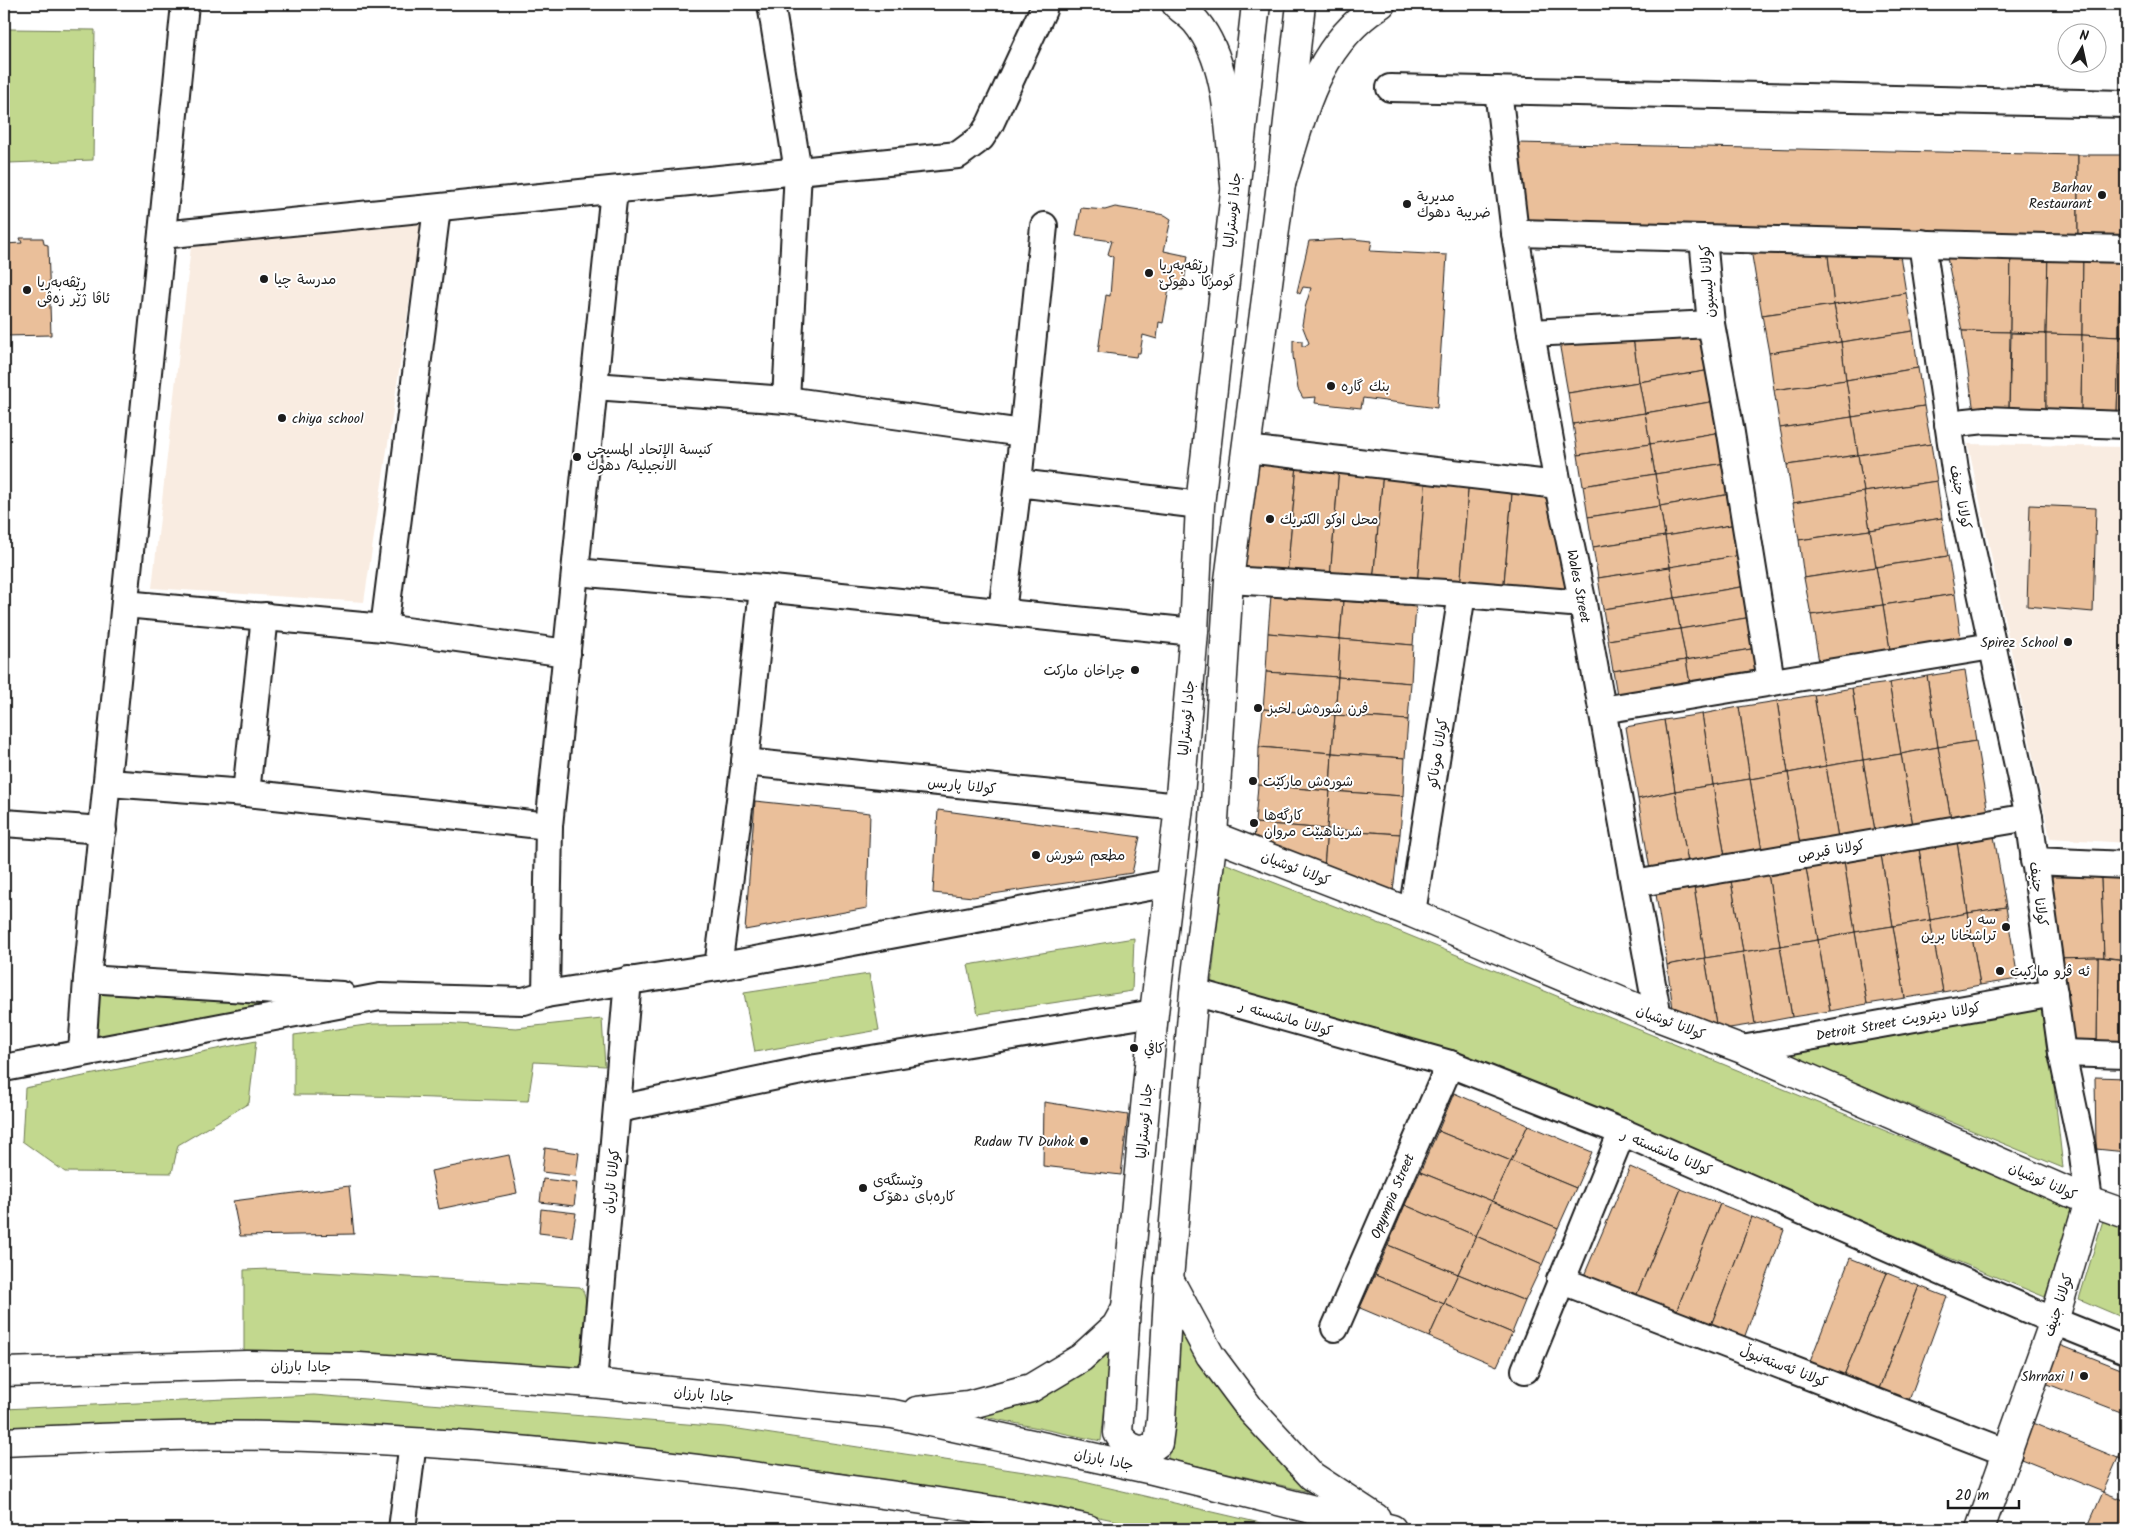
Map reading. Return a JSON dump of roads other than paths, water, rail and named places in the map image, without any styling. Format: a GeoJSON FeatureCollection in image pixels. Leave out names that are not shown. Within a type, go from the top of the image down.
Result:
{"type":"FeatureCollection","features":[{"type":"Feature","properties":{"kind":"main road"},"geometry":{"type":"LineString","coordinates":[[1176,4],[1196,22],[1212,49],[1225,99],[1235,185]]}},
{"type":"Feature","properties":{"kind":"main road","name":"جادا ئوسترالیا"},"geometry":{"type":"LineString","coordinates":[[1169,1279],[1158,1443],[1152,1448],[1144,1450],[1133,1448],[1125,1443],[1118,1433],[1126,1308],[1154,1013],[1179,807],[1194,632],[1200,505],[1256,4]]}},
{"type":"Feature","properties":{"kind":"main road"},"geometry":{"type":"LineString","coordinates":[[1301,4],[1281,184],[1229,580],[1213,836],[1194,992],[1169,1279],[1210,1355],[1251,1410],[1312,1476],[1393,1529]]}},
{"type":"Feature","properties":{"kind":"main road"},"geometry":{"type":"LineString","coordinates":[[1281,184],[1305,106],[1320,70],[1337,43],[1364,15],[1381,4]]}},
{"type":"Feature","properties":{"kind":"main road","name":"كولانا ئوشيان"},"geometry":{"type":"LineString","coordinates":[[1213,836],[1412,913],[1658,1017],[1742,1049],[2089,1201],[2126,1214]]}},
{"type":"Feature","properties":{"kind":"main road","name":"كولانا جنيف"},"geometry":{"type":"LineString","coordinates":[[1980,1529],[2054,1321],[2089,1201]]}},
{"type":"Feature","properties":{"kind":"main road"},"geometry":{"type":"LineString","coordinates":[[893,1414],[968,1404],[1031,1388],[1081,1358],[1116,1326],[1126,1308]]}},
{"type":"Feature","properties":{"kind":"main road","name":"جادا بارزان"},"geometry":{"type":"LineString","coordinates":[[4,1372],[238,1365],[350,1367],[593,1383],[893,1414],[1148,1468],[1393,1529]]}},
{"type":"Feature","properties":{"kind":"main road"},"geometry":{"type":"LineString","coordinates":[[4,1442],[82,1438],[262,1436],[413,1442],[571,1455],[729,1472],[923,1500],[1088,1529]]}},
{"type":"Feature","properties":{"kind":"street"},"geometry":{"type":"LineString","coordinates":[[82,1053],[87,979],[185,4]]}},
{"type":"Feature","properties":{"kind":"street"},"geometry":{"type":"LineString","coordinates":[[771,4],[798,171],[786,400]]}},
{"type":"Feature","properties":{"kind":"street"},"geometry":{"type":"LineString","coordinates":[[162,235],[958,155],[981,138],[990,124],[1043,10]]}},
{"type":"Feature","properties":{"kind":"street"},"geometry":{"type":"LineString","coordinates":[[1390,88],[2126,104]]}},
{"type":"Feature","properties":{"kind":"street","name":"Wales Street"},"geometry":{"type":"LineString","coordinates":[[1498,90],[1515,232],[1531,333],[1558,484],[1583,604],[1658,1017]]}},
{"type":"Feature","properties":{"kind":"street"},"geometry":{"type":"LineString","coordinates":[[546,994],[549,826],[614,190]]}},
{"type":"Feature","properties":{"kind":"street"},"geometry":{"type":"LineString","coordinates":[[384,628],[437,208]]}},
{"type":"Feature","properties":{"kind":"street"},"geometry":{"type":"LineString","coordinates":[[1002,612],[1018,482],[1044,226]]}},
{"type":"Feature","properties":{"kind":"street"},"geometry":{"type":"LineString","coordinates":[[1515,232],[1703,238]]}},
{"type":"Feature","properties":{"kind":"street","name":"كولانا ليسبون"},"geometry":{"type":"LineString","coordinates":[[1771,681],[1730,427],[1711,324],[1703,238],[2126,249]]}},
{"type":"Feature","properties":{"kind":"street","name":"كولانا جنيف"},"geometry":{"type":"LineString","coordinates":[[1922,243],[1955,470],[2029,817],[2062,1053],[2082,1148],[2089,1201]]}},
{"type":"Feature","properties":{"kind":"street"},"geometry":{"type":"LineString","coordinates":[[1531,333],[1711,324]]}},
{"type":"Feature","properties":{"kind":"street"},"geometry":{"type":"LineString","coordinates":[[594,386],[786,400],[1023,433]]}},
{"type":"Feature","properties":{"kind":"street"},"geometry":{"type":"LineString","coordinates":[[1948,424],[1985,420],[2126,425]]}},
{"type":"Feature","properties":{"kind":"street"},"geometry":{"type":"LineString","coordinates":[[1246,449],[1558,484]]}},
{"type":"Feature","properties":{"kind":"street"},"geometry":{"type":"LineString","coordinates":[[1018,482],[1200,505]]}},
{"type":"Feature","properties":{"kind":"street"},"geometry":{"type":"LineString","coordinates":[[575,572],[762,588],[1194,632]]}},
{"type":"Feature","properties":{"kind":"street"},"geometry":{"type":"LineString","coordinates":[[1229,580],[1462,594],[1583,604]]}},
{"type":"Feature","properties":{"kind":"street"},"geometry":{"type":"LineString","coordinates":[[718,967],[745,762],[762,588]]}},
{"type":"Feature","properties":{"kind":"street","name":"كولانا موناكو"},"geometry":{"type":"LineString","coordinates":[[1412,913],[1462,594]]}},
{"type":"Feature","properties":{"kind":"street"},"geometry":{"type":"LineString","coordinates":[[125,604],[384,628],[567,653]]}},
{"type":"Feature","properties":{"kind":"street"},"geometry":{"type":"LineString","coordinates":[[246,793],[265,616]]}},
{"type":"Feature","properties":{"kind":"street"},"geometry":{"type":"LineString","coordinates":[[1602,710],[1992,646]]}},
{"type":"Feature","properties":{"kind":"street","name":"كولانا پاریس"},"geometry":{"type":"LineString","coordinates":[[745,762],[1179,807]]}},
{"type":"Feature","properties":{"kind":"street"},"geometry":{"type":"LineString","coordinates":[[108,783],[246,793],[549,826]]}},
{"type":"Feature","properties":{"kind":"street","name":"كولانا قبرص"},"geometry":{"type":"LineString","coordinates":[[1634,884],[2029,817]]}},
{"type":"Feature","properties":{"kind":"street"},"geometry":{"type":"LineString","coordinates":[[4,822],[103,830]]}},
{"type":"Feature","properties":{"kind":"street"},"geometry":{"type":"LineString","coordinates":[[2034,861],[2126,865]]}},
{"type":"Feature","properties":{"kind":"street"},"geometry":{"type":"LineString","coordinates":[[87,979],[380,997],[524,1001],[546,994],[718,967],[1170,883]]}},
{"type":"Feature","properties":{"kind":"street","name":"كولانا ئاريان"},"geometry":{"type":"LineString","coordinates":[[593,1383],[628,980]]}},
{"type":"Feature","properties":{"kind":"street","name":"كولانا مانشسته ر"},"geometry":{"type":"LineString","coordinates":[[1194,992],[1450,1064],[1622,1132],[2054,1321],[2126,1350]]}},
{"type":"Feature","properties":{"kind":"street","name":"Detroit Street كولانا ديترويت"},"geometry":{"type":"LineString","coordinates":[[1742,1049],[2054,993]]}},
{"type":"Feature","properties":{"kind":"street"},"geometry":{"type":"LineString","coordinates":[[4,1068],[380,997]]}},
{"type":"Feature","properties":{"kind":"street"},"geometry":{"type":"LineString","coordinates":[[618,1109],[816,1068],[1154,1013]]}},
{"type":"Feature","properties":{"kind":"street"},"geometry":{"type":"LineString","coordinates":[[2062,1053],[2126,1055]]}},
{"type":"Feature","properties":{"kind":"street","name":"Opympia Street"},"geometry":{"type":"LineString","coordinates":[[1335,1328],[1450,1064]]}},
{"type":"Feature","properties":{"kind":"street"},"geometry":{"type":"LineString","coordinates":[[1525,1370],[1560,1280],[1622,1132]]}},
{"type":"Feature","properties":{"kind":"street","name":"كولانا ئەستەنبوڵ"},"geometry":{"type":"LineString","coordinates":[[1560,1280],[2008,1453]]}},
{"type":"Feature","properties":{"kind":"street"},"geometry":{"type":"LineString","coordinates":[[402,1529],[413,1442]]}},
{"type":"Feature","properties":{"kind":"place","name":"Barhav Restaurant"},"geometry":{"type":"Point","coordinates":[2102,195]}},
{"type":"Feature","properties":{"kind":"place","name":"مديرية ضريبة دهوك"},"geometry":{"type":"Point","coordinates":[1407,204]}},
{"type":"Feature","properties":{"kind":"place","name":"رێڤه‌به‌ریا گومركا دهوكێ"},"geometry":{"type":"Point","coordinates":[1149,273]}},
{"type":"Feature","properties":{"kind":"place","name":"مدرسة چيا"},"geometry":{"type":"Point","coordinates":[264,279]}},
{"type":"Feature","properties":{"kind":"place","name":"رێڤەبەریا ئاڤا ژێر زەڤی"},"geometry":{"type":"Point","coordinates":[27,290]}},
{"type":"Feature","properties":{"kind":"place","name":"بنك گاره"},"geometry":{"type":"Point","coordinates":[1331,386]}},
{"type":"Feature","properties":{"kind":"place","name":"chiya school"},"geometry":{"type":"Point","coordinates":[282,418]}},
{"type":"Feature","properties":{"kind":"place","name":"كنيسة الإتحاد المسيحي الانجيلية/ دهوك"},"geometry":{"type":"Point","coordinates":[577,457]}},
{"type":"Feature","properties":{"kind":"place","name":"محل اوكو الكتريك"},"geometry":{"type":"Point","coordinates":[1270,519]}},
{"type":"Feature","properties":{"kind":"place","name":"Spirez School"},"geometry":{"type":"Point","coordinates":[2068,642]}},
{"type":"Feature","properties":{"kind":"place","name":"چراخان ماركت"},"geometry":{"type":"Point","coordinates":[1135,670]}},
{"type":"Feature","properties":{"kind":"place","name":"فرن شوره‌ش لخبز"},"geometry":{"type":"Point","coordinates":[1258,708]}},
{"type":"Feature","properties":{"kind":"place","name":"شوره‌ش ماركێت"},"geometry":{"type":"Point","coordinates":[1253,781]}},
{"type":"Feature","properties":{"kind":"place","name":"كارگه‌ها شريناهيێت مروان"},"geometry":{"type":"Point","coordinates":[1254,823]}},
{"type":"Feature","properties":{"kind":"place","name":"مطعم شورش"},"geometry":{"type":"Point","coordinates":[1036,855]}},
{"type":"Feature","properties":{"kind":"place","name":"سه ر تراشخانا برين"},"geometry":{"type":"Point","coordinates":[2006,927]}},
{"type":"Feature","properties":{"kind":"place","name":"ئه ڤرو ماركيت"},"geometry":{"type":"Point","coordinates":[2000,971]}},
{"type":"Feature","properties":{"kind":"place","name":"كافي"},"geometry":{"type":"Point","coordinates":[1134,1048]}},
{"type":"Feature","properties":{"kind":"place","name":"Rudaw TV Duhok"},"geometry":{"type":"Point","coordinates":[1084,1141]}},
{"type":"Feature","properties":{"kind":"place","name":"وێستگەی کارەبای دهۆک"},"geometry":{"type":"Point","coordinates":[863,1188]}},
{"type":"Feature","properties":{"kind":"place","name":"Shrnaxi 1"},"geometry":{"type":"Point","coordinates":[2084,1376]}}]}
